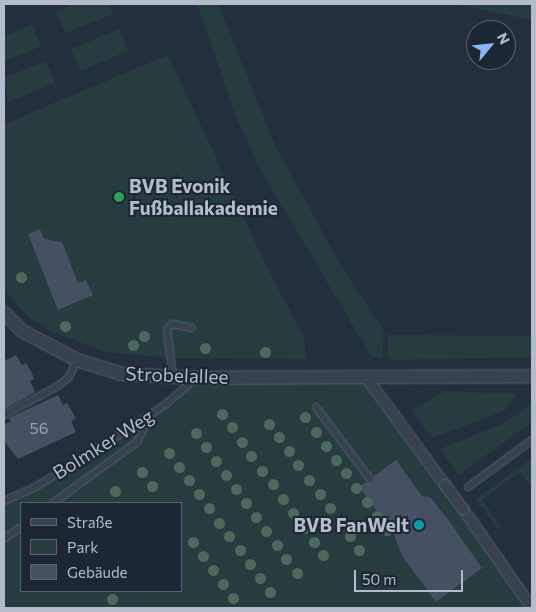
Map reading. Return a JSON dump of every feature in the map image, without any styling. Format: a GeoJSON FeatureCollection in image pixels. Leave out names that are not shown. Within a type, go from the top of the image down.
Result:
{"type":"FeatureCollection","features":[{"type":"Feature","properties":{"kind":"street","name":"Strobelallee"},"geometry":{"type":"LineString","coordinates":[[4,313],[22,331],[77,360],[122,374],[196,378],[532,376]]}},
{"type":"Feature","properties":{"kind":"street"},"geometry":{"type":"LineString","coordinates":[[366,377],[463,509],[532,608]]}},
{"type":"Feature","properties":{"kind":"lane"},"geometry":{"type":"LineString","coordinates":[[173,377],[167,329],[172,324],[192,328]]}},
{"type":"Feature","properties":{"kind":"lane"},"geometry":{"type":"LineString","coordinates":[[4,415],[58,386],[69,377],[77,360]]}},
{"type":"Feature","properties":{"kind":"lane","name":"Bolmker Weg"},"geometry":{"type":"LineString","coordinates":[[4,501],[37,486],[152,414],[196,378]]}},
{"type":"Feature","properties":{"kind":"lane"},"geometry":{"type":"LineString","coordinates":[[316,407],[370,479]]}},
{"type":"Feature","properties":{"kind":"lane"},"geometry":{"type":"LineString","coordinates":[[54,502],[137,442],[152,414]]}},
{"type":"Feature","properties":{"kind":"lane"},"geometry":{"type":"LineString","coordinates":[[468,487],[532,440]]}},
{"type":"Feature","properties":{"kind":"lane"},"geometry":{"type":"LineString","coordinates":[[4,539],[20,527]]}},
{"type":"Feature","properties":{"kind":"green space"},"geometry":{"type":"Polygon","coordinates":[[[74,4],[109,4],[113,14],[65,33],[56,11],[74,4]]]}},
{"type":"Feature","properties":{"kind":"green space"},"geometry":{"type":"Polygon","coordinates":[[[197,4],[218,4],[273,141],[337,259],[384,331],[382,359],[371,356],[258,166],[236,116],[197,4]]]}},
{"type":"Feature","properties":{"kind":"green space"},"geometry":{"type":"Polygon","coordinates":[[[456,4],[532,4],[532,20],[456,4]]]}},
{"type":"Feature","properties":{"kind":"green space"},"geometry":{"type":"Polygon","coordinates":[[[32,24],[41,46],[4,62],[4,36],[32,24]]]}},
{"type":"Feature","properties":{"kind":"green space"},"geometry":{"type":"Polygon","coordinates":[[[119,29],[128,51],[80,71],[71,49],[119,29]]]}},
{"type":"Feature","properties":{"kind":"green space","name":"BVB Evonik Fußballakademie"},"geometry":{"type":"Polygon","coordinates":[[[168,55],[268,270],[304,337],[306,359],[170,358],[106,352],[50,331],[28,316],[4,290],[4,124],[168,55]]]}},
{"type":"Feature","properties":{"kind":"green space"},"geometry":{"type":"Polygon","coordinates":[[[46,61],[55,83],[8,102],[4,78],[46,61]]]}},
{"type":"Feature","properties":{"kind":"green space"},"geometry":{"type":"Polygon","coordinates":[[[388,335],[532,336],[532,357],[392,360],[388,356],[388,335]]]}},
{"type":"Feature","properties":{"kind":"green space"},"geometry":{"type":"Polygon","coordinates":[[[196,378],[371,383],[532,608],[4,608],[4,500],[49,478],[166,404],[196,378]]]}},
{"type":"Feature","properties":{"kind":"green space"},"geometry":{"type":"Polygon","coordinates":[[[444,392],[515,393],[516,397],[504,411],[432,438],[411,410],[444,392]]]}},
{"type":"Feature","properties":{"kind":"green space"},"geometry":{"type":"Polygon","coordinates":[[[532,403],[532,422],[459,475],[440,449],[504,423],[532,403]]]}},
{"type":"Feature","properties":{"kind":"green space"},"geometry":{"type":"Polygon","coordinates":[[[532,458],[532,488],[520,472],[482,500],[501,527],[498,529],[476,499],[532,458]]]}},
{"type":"Feature","properties":{"kind":"building"},"geometry":{"type":"Polygon","coordinates":[[[40,229],[44,239],[62,242],[78,283],[86,280],[93,295],[58,310],[28,234],[40,229]]]}},
{"type":"Feature","properties":{"kind":"building"},"geometry":{"type":"Polygon","coordinates":[[[16,355],[22,365],[26,363],[32,373],[34,379],[30,381],[35,392],[5,409],[4,361],[16,355]]]}},
{"type":"Feature","properties":{"kind":"building"},"geometry":{"type":"Polygon","coordinates":[[[58,395],[63,405],[67,403],[76,419],[71,421],[76,432],[18,459],[4,441],[4,425],[11,421],[9,418],[58,395]]]}},
{"type":"Feature","properties":{"kind":"building","name":"BVB FanWelt"},"geometry":{"type":"Polygon","coordinates":[[[396,460],[422,496],[430,497],[447,518],[482,568],[436,602],[403,557],[392,531],[359,487],[366,482],[373,483],[374,476],[396,460]]]}},
{"type":"Feature","properties":{"kind":"place","name":"BVB Evonik Fußballakademie"},"geometry":{"type":"Point","coordinates":[119,197]}},
{"type":"Feature","properties":{"kind":"place","name":"BVB FanWelt"},"geometry":{"type":"Point","coordinates":[419,525]}}]}
